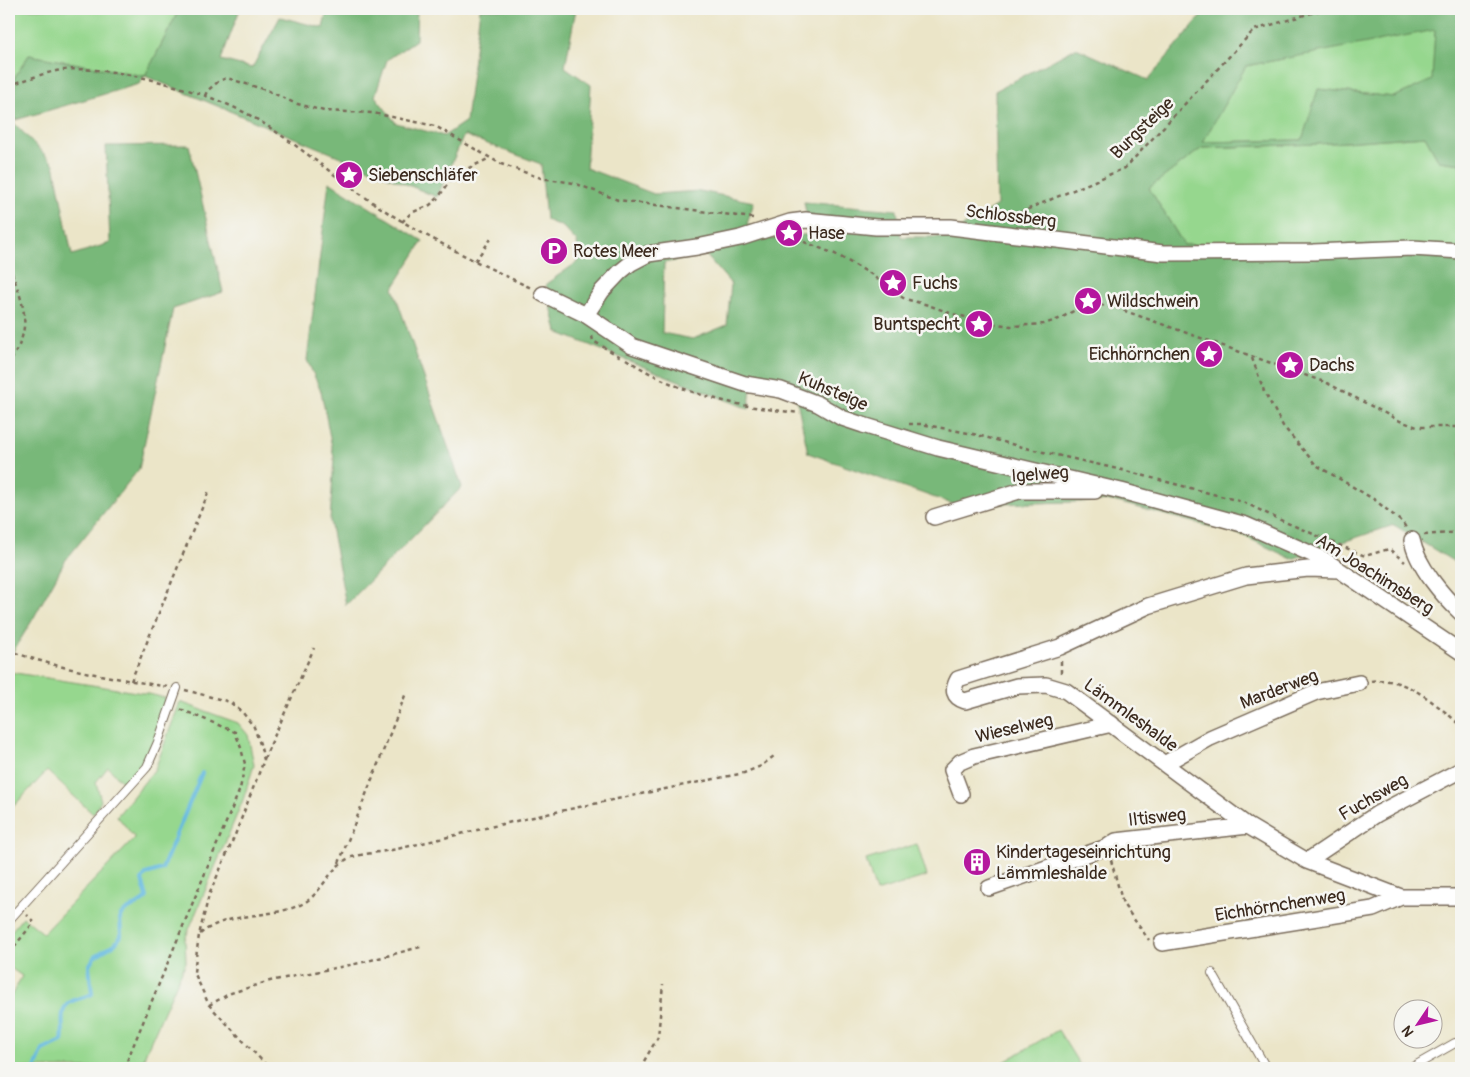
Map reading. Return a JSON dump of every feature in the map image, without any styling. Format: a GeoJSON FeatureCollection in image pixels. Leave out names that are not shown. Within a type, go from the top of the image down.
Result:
{"type":"FeatureCollection","features":[{"type":"Feature","properties":{"kind":"street","name":"Schlossberg"},"geometry":{"type":"LineString","coordinates":[[586,316],[602,291],[620,272],[631,263],[648,254],[731,240],[771,227],[806,220],[876,227],[951,227],[1163,253],[1313,252],[1412,248],[1461,251]]}},
{"type":"Feature","properties":{"kind":"street","name":"Kuhsteige"},"geometry":{"type":"LineString","coordinates":[[543,294],[586,316],[632,346],[745,384],[781,390],[818,404],[842,418],[938,448],[1121,491]]}},
{"type":"Feature","properties":{"kind":"street","name":"Igelweg"},"geometry":{"type":"LineString","coordinates":[[934,517],[1019,491],[1121,491]]}},
{"type":"Feature","properties":{"kind":"street","name":"Am Joachimsberg"},"geometry":{"type":"LineString","coordinates":[[1121,491],[1246,525],[1323,559],[1461,652]]}},
{"type":"Feature","properties":{"kind":"street","name":"Am Joachimsberg"},"geometry":{"type":"LineString","coordinates":[[1412,540],[1422,564],[1443,596],[1461,613]]}},
{"type":"Feature","properties":{"kind":"street","name":"Lämmleshalde"},"geometry":{"type":"LineString","coordinates":[[1339,570],[1308,569],[1246,576],[1148,606],[1060,647],[958,679],[954,687],[954,694],[964,702],[1017,686],[1046,685],[1066,691],[1166,763],[1248,826],[1307,861],[1401,897],[1461,897]]}},
{"type":"Feature","properties":{"kind":"street","name":"Marderweg"},"geometry":{"type":"LineString","coordinates":[[1166,763],[1210,738],[1316,692],[1359,683]]}},
{"type":"Feature","properties":{"kind":"street","name":"Wieselweg"},"geometry":{"type":"LineString","coordinates":[[961,794],[952,770],[960,762],[974,756],[1112,724]]}},
{"type":"Feature","properties":{"kind":"street","name":"Fuchsweg"},"geometry":{"type":"LineString","coordinates":[[1307,861],[1378,814],[1461,770]]}},
{"type":"Feature","properties":{"kind":"street","name":"Iltisweg"},"geometry":{"type":"LineString","coordinates":[[989,888],[1108,847],[1116,841],[1248,826]]}},
{"type":"Feature","properties":{"kind":"street","name":"Eichhörnchenweg"},"geometry":{"type":"LineString","coordinates":[[1162,943],[1373,910],[1401,897]]}},
{"type":"Feature","properties":{"kind":"lane"},"geometry":{"type":"LineString","coordinates":[[9,920],[147,767],[177,688]]}},
{"type":"Feature","properties":{"kind":"lane"},"geometry":{"type":"LineString","coordinates":[[1212,973],[1266,1068]]}},
{"type":"Feature","properties":{"kind":"lane"},"geometry":{"type":"LineString","coordinates":[[1411,1068],[1455,1043],[1461,1043]]}},
{"type":"Feature","properties":{"kind":"path","name":"Burgsteige"},"geometry":{"type":"LineString","coordinates":[[996,218],[1012,216],[1125,168],[1254,30],[1325,9]]}},
{"type":"Feature","properties":{"kind":"path"},"geometry":{"type":"LineString","coordinates":[[9,85],[63,70],[84,69],[121,73],[205,96],[258,120],[376,206],[402,222],[475,261],[543,294]]}},
{"type":"Feature","properties":{"kind":"path"},"geometry":{"type":"LineString","coordinates":[[205,96],[207,91],[219,81],[227,78],[269,91],[294,103],[324,111],[373,113],[436,126],[490,158],[541,178],[574,183],[618,200],[760,219],[778,232],[835,254],[871,274],[890,290],[905,299],[953,314],[1011,326],[1044,324],[1059,319],[1079,308],[1095,304],[1114,307],[1327,384],[1408,424],[1417,427],[1461,427]]}},
{"type":"Feature","properties":{"kind":"path"},"geometry":{"type":"LineString","coordinates":[[402,222],[411,214],[430,205],[438,198],[454,175],[490,158]]}},
{"type":"Feature","properties":{"kind":"path"},"geometry":{"type":"LineString","coordinates":[[475,261],[491,239]]}},
{"type":"Feature","properties":{"kind":"path"},"geometry":{"type":"LineString","coordinates":[[9,265],[25,309],[24,332],[9,363]]}},
{"type":"Feature","properties":{"kind":"path"},"geometry":{"type":"LineString","coordinates":[[1252,358],[1264,391],[1283,426],[1316,464],[1375,500],[1404,523],[1412,540],[1420,535],[1461,532]]}},
{"type":"Feature","properties":{"kind":"path"},"geometry":{"type":"LineString","coordinates":[[131,681],[209,491]]}},
{"type":"Feature","properties":{"kind":"path"},"geometry":{"type":"LineString","coordinates":[[1060,647],[1062,690]]}},
{"type":"Feature","properties":{"kind":"path"},"geometry":{"type":"LineString","coordinates":[[9,648],[13,652],[46,663],[131,681],[177,688],[230,702],[243,713],[254,727],[264,760]]}},
{"type":"Feature","properties":{"kind":"path"},"geometry":{"type":"LineString","coordinates":[[269,1068],[210,1005],[194,972],[199,935],[209,895],[264,760],[314,648]]}},
{"type":"Feature","properties":{"kind":"path"},"geometry":{"type":"LineString","coordinates":[[1359,683],[1382,679],[1402,684],[1425,695],[1461,725]]}},
{"type":"Feature","properties":{"kind":"path"},"geometry":{"type":"LineString","coordinates":[[199,935],[210,925],[220,922],[281,912],[303,904],[318,890],[338,864],[406,693]]}},
{"type":"Feature","properties":{"kind":"path"},"geometry":{"type":"LineString","coordinates":[[124,1068],[240,789],[245,764],[234,732],[171,706]]}},
{"type":"Feature","properties":{"kind":"path"},"geometry":{"type":"LineString","coordinates":[[338,864],[352,857],[398,849],[534,816],[744,773],[761,766],[774,756]]}},
{"type":"Feature","properties":{"kind":"path"},"geometry":{"type":"LineString","coordinates":[[1108,847],[1123,904],[1153,945],[1162,943]]}},
{"type":"Feature","properties":{"kind":"path"},"geometry":{"type":"LineString","coordinates":[[9,953],[34,922],[20,908]]}},
{"type":"Feature","properties":{"kind":"path"},"geometry":{"type":"LineString","coordinates":[[210,1005],[231,993],[270,982],[360,963],[424,946]]}},
{"type":"Feature","properties":{"kind":"path"},"geometry":{"type":"LineString","coordinates":[[640,1068],[658,1037],[663,984]]}},
{"type":"Feature","properties":{"kind":"green space"},"geometry":{"type":"Polygon","coordinates":[[[9,9],[177,9],[178,12],[145,76],[29,55],[9,86],[9,9]]]}},
{"type":"Feature","properties":{"kind":"green space"},"geometry":{"type":"Polygon","coordinates":[[[177,9],[240,9],[221,60],[252,68],[280,17],[323,28],[327,9],[417,9],[416,40],[387,60],[375,96],[396,123],[444,136],[466,121],[480,9],[576,9],[565,67],[591,85],[586,168],[654,194],[700,191],[754,202],[747,224],[772,239],[810,234],[804,202],[897,210],[901,237],[947,237],[997,205],[995,91],[1076,48],[1148,80],[1206,10],[1461,9],[1461,164],[1439,161],[1425,136],[1318,144],[1202,148],[1149,188],[1184,245],[1387,245],[1461,248],[1461,566],[1394,525],[1292,559],[1242,535],[1113,501],[955,505],[808,453],[795,391],[752,375],[749,409],[557,332],[546,284],[579,261],[577,242],[563,227],[546,220],[541,164],[464,135],[437,197],[145,76],[178,12],[177,9]],[[1435,30],[1246,66],[1203,142],[1302,140],[1318,89],[1394,97],[1432,80],[1435,30]],[[706,255],[664,263],[662,333],[693,339],[727,325],[731,284],[706,255]]]}},
{"type":"Feature","properties":{"kind":"green space"},"geometry":{"type":"Polygon","coordinates":[[[1435,29],[1433,80],[1394,97],[1319,89],[1302,140],[1202,142],[1246,66],[1435,29]]]}},
{"type":"Feature","properties":{"kind":"green space"},"geometry":{"type":"Polygon","coordinates":[[[29,55],[145,76],[139,84],[12,121],[54,164],[72,255],[110,243],[106,146],[189,145],[223,292],[173,309],[139,469],[65,561],[9,658],[9,86],[29,55]]]}},
{"type":"Feature","properties":{"kind":"green space"},"geometry":{"type":"Polygon","coordinates":[[[1425,136],[1439,161],[1461,164],[1461,248],[1184,245],[1149,188],[1202,148],[1318,144],[1425,136]]]}},
{"type":"Feature","properties":{"kind":"green space"},"geometry":{"type":"Polygon","coordinates":[[[329,182],[423,241],[393,288],[462,487],[346,605],[330,521],[334,458],[321,391],[307,360],[329,182]]]}},
{"type":"Feature","properties":{"kind":"green space"},"geometry":{"type":"Polygon","coordinates":[[[9,672],[165,698],[167,711],[150,753],[126,786],[108,767],[96,782],[101,801],[93,814],[47,771],[9,811],[9,672]]]}},
{"type":"Feature","properties":{"kind":"green space"},"geometry":{"type":"Polygon","coordinates":[[[180,702],[238,723],[248,735],[254,765],[243,800],[185,939],[186,962],[146,1052],[141,1068],[9,1068],[9,1000],[22,976],[9,967],[9,934],[23,917],[43,933],[135,838],[117,816],[155,769],[180,702]]]}},
{"type":"Feature","properties":{"kind":"green space"},"geometry":{"type":"Polygon","coordinates":[[[917,844],[927,876],[876,892],[866,860],[917,844]]]}},
{"type":"Feature","properties":{"kind":"green space"},"geometry":{"type":"Polygon","coordinates":[[[1058,1030],[1081,1067],[994,1068],[1058,1030]]]}},
{"type":"Feature","properties":{"kind":"waterway"},"geometry":{"type":"LineString","coordinates":[[35,1068],[43,1050],[62,1041],[63,1015],[66,1006],[74,1000],[92,994],[89,966],[95,956],[115,944],[121,936],[120,916],[147,897],[142,880],[146,874],[162,869],[202,773]]}},
{"type":"Feature","properties":{"kind":"place","name":"Siebenschläfer"},"geometry":{"type":"Point","coordinates":[349,175]}},
{"type":"Feature","properties":{"kind":"place","name":"Hase"},"geometry":{"type":"Point","coordinates":[789,233]}},
{"type":"Feature","properties":{"kind":"place","name":"Rotes Meer"},"geometry":{"type":"Point","coordinates":[554,251]}},
{"type":"Feature","properties":{"kind":"place","name":"Fuchs"},"geometry":{"type":"Point","coordinates":[893,283]}},
{"type":"Feature","properties":{"kind":"place","name":"Wildschwein"},"geometry":{"type":"Point","coordinates":[1088,301]}},
{"type":"Feature","properties":{"kind":"place","name":"Buntspecht"},"geometry":{"type":"Point","coordinates":[979,324]}},
{"type":"Feature","properties":{"kind":"place","name":"Eichhörnchen"},"geometry":{"type":"Point","coordinates":[1209,354]}},
{"type":"Feature","properties":{"kind":"place","name":"Dachs"},"geometry":{"type":"Point","coordinates":[1290,365]}},
{"type":"Feature","properties":{"kind":"place","name":"Kindertageseinrichtung Lämmleshalde"},"geometry":{"type":"Point","coordinates":[977,862]}}]}
